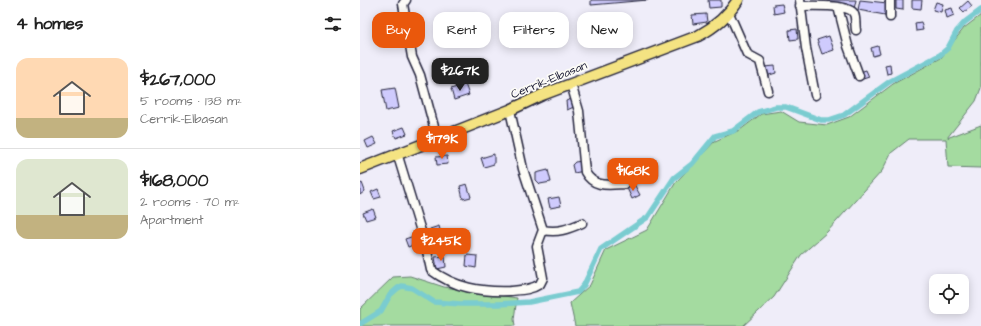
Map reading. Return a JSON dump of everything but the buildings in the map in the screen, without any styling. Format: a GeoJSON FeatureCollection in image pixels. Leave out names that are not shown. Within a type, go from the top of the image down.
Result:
{"type":"FeatureCollection","features":[{"type":"Feature","properties":{"kind":"main road","name":"Cerrik-Elbasan"},"geometry":{"type":"LineString","coordinates":[[360,169],[397,153],[510,110],[571,84],[698,36],[710,30],[729,13],[738,0]]}},
{"type":"Feature","properties":{"kind":"street"},"geometry":{"type":"LineString","coordinates":[[406,0],[403,4],[412,57],[422,80],[437,138]]}},
{"type":"Feature","properties":{"kind":"street"},"geometry":{"type":"LineString","coordinates":[[890,0],[890,17]]}},
{"type":"Feature","properties":{"kind":"street"},"geometry":{"type":"LineString","coordinates":[[815,95],[800,3],[850,10],[853,13],[856,30]]}},
{"type":"Feature","properties":{"kind":"street"},"geometry":{"type":"LineString","coordinates":[[838,8],[848,46],[859,76]]}},
{"type":"Feature","properties":{"kind":"street"},"geometry":{"type":"LineString","coordinates":[[729,13],[747,54],[760,61],[768,91]]}},
{"type":"Feature","properties":{"kind":"street"},"geometry":{"type":"LineString","coordinates":[[571,84],[579,112],[585,172],[588,178],[596,184],[602,186],[624,184]]}},
{"type":"Feature","properties":{"kind":"street"},"geometry":{"type":"LineString","coordinates":[[397,153],[426,245],[431,270],[456,284],[474,290],[491,292],[528,290],[536,287],[540,284],[543,278],[537,246],[543,230],[523,169],[510,110]]}},
{"type":"Feature","properties":{"kind":"street"},"geometry":{"type":"LineString","coordinates":[[543,230],[553,232],[562,231],[582,223]]}},
{"type":"Feature","properties":{"kind":"green space"},"geometry":{"type":"Polygon","coordinates":[[[981,15],[981,88],[976,101],[947,138],[981,125],[981,168],[948,167],[946,139],[909,139],[891,153],[882,171],[827,232],[801,255],[774,297],[743,326],[575,326],[570,303],[590,285],[606,250],[647,230],[676,182],[715,141],[740,130],[761,114],[781,111],[799,122],[827,125],[849,117],[893,84],[941,58],[964,28],[981,15]]]}},
{"type":"Feature","properties":{"kind":"green space"},"geometry":{"type":"Polygon","coordinates":[[[410,276],[444,287],[517,298],[514,319],[515,326],[360,326],[360,309],[393,277],[410,276]]]}},
{"type":"Feature","properties":{"kind":"waterway"},"geometry":{"type":"LineString","coordinates":[[360,324],[381,311],[390,295],[402,286],[412,288],[434,302],[461,304],[529,302],[578,292],[584,285],[601,249],[648,217],[674,178],[692,164],[715,136],[733,131],[758,112],[776,107],[786,107],[821,120],[829,120],[844,115],[889,82],[940,55],[948,48],[957,31],[965,22],[981,10]]}}]}
